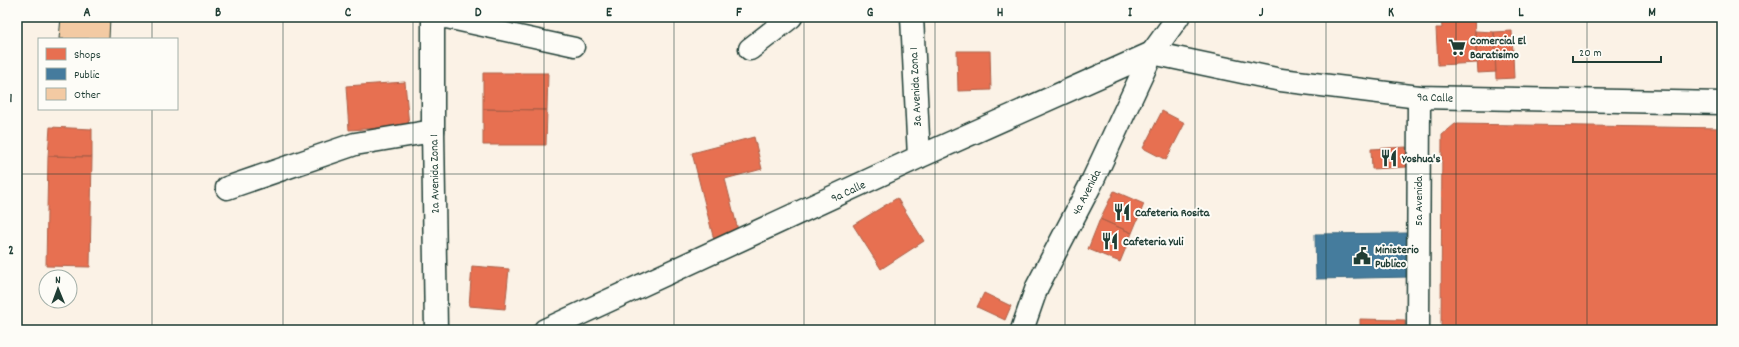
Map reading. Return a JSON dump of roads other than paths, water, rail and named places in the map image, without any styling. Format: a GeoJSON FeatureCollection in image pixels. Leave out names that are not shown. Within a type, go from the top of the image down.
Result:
{"type":"FeatureCollection","features":[{"type":"Feature","properties":{"kind":"street"},"geometry":{"type":"LineString","coordinates":[[750,49],[791,17]]}},
{"type":"Feature","properties":{"kind":"street","name":"3a Avenida Zona 1"},"geometry":{"type":"LineString","coordinates":[[912,17],[918,157]]}},
{"type":"Feature","properties":{"kind":"street"},"geometry":{"type":"LineString","coordinates":[[1152,53],[1178,17]]}},
{"type":"Feature","properties":{"kind":"street","name":"2a Avenida Zona 1"},"geometry":{"type":"LineString","coordinates":[[433,19],[436,330]]}},
{"type":"Feature","properties":{"kind":"street","name":"9a Calle"},"geometry":{"type":"LineString","coordinates":[[545,330],[918,157],[1152,53],[1281,80],[1419,97],[1722,103]]}},
{"type":"Feature","properties":{"kind":"street","name":"4a Avenida"},"geometry":{"type":"LineString","coordinates":[[1022,330],[1036,287],[1091,184],[1152,53]]}},
{"type":"Feature","properties":{"kind":"street","name":"5a Avenida"},"geometry":{"type":"LineString","coordinates":[[1418,330],[1419,97]]}},
{"type":"Feature","properties":{"kind":"street"},"geometry":{"type":"LineString","coordinates":[[227,188],[355,144],[433,131]]}},
{"type":"Feature","properties":{"kind":"lane"},"geometry":{"type":"LineString","coordinates":[[433,19],[446,18],[575,47]]}},
{"type":"Feature","properties":{"kind":"place","name":"Comercial El Baratisimo"},"geometry":{"type":"Point","coordinates":[1457,47]}},
{"type":"Feature","properties":{"kind":"place","name":"Yoshua's"},"geometry":{"type":"Point","coordinates":[1389,158]}},
{"type":"Feature","properties":{"kind":"place","name":"Cafeteria Rosita"},"geometry":{"type":"Point","coordinates":[1122,212]}},
{"type":"Feature","properties":{"kind":"place","name":"Cafeteria Yuli"},"geometry":{"type":"Point","coordinates":[1110,241]}},
{"type":"Feature","properties":{"kind":"place","name":"Ministerio Publico"},"geometry":{"type":"Point","coordinates":[1362,256]}}]}
